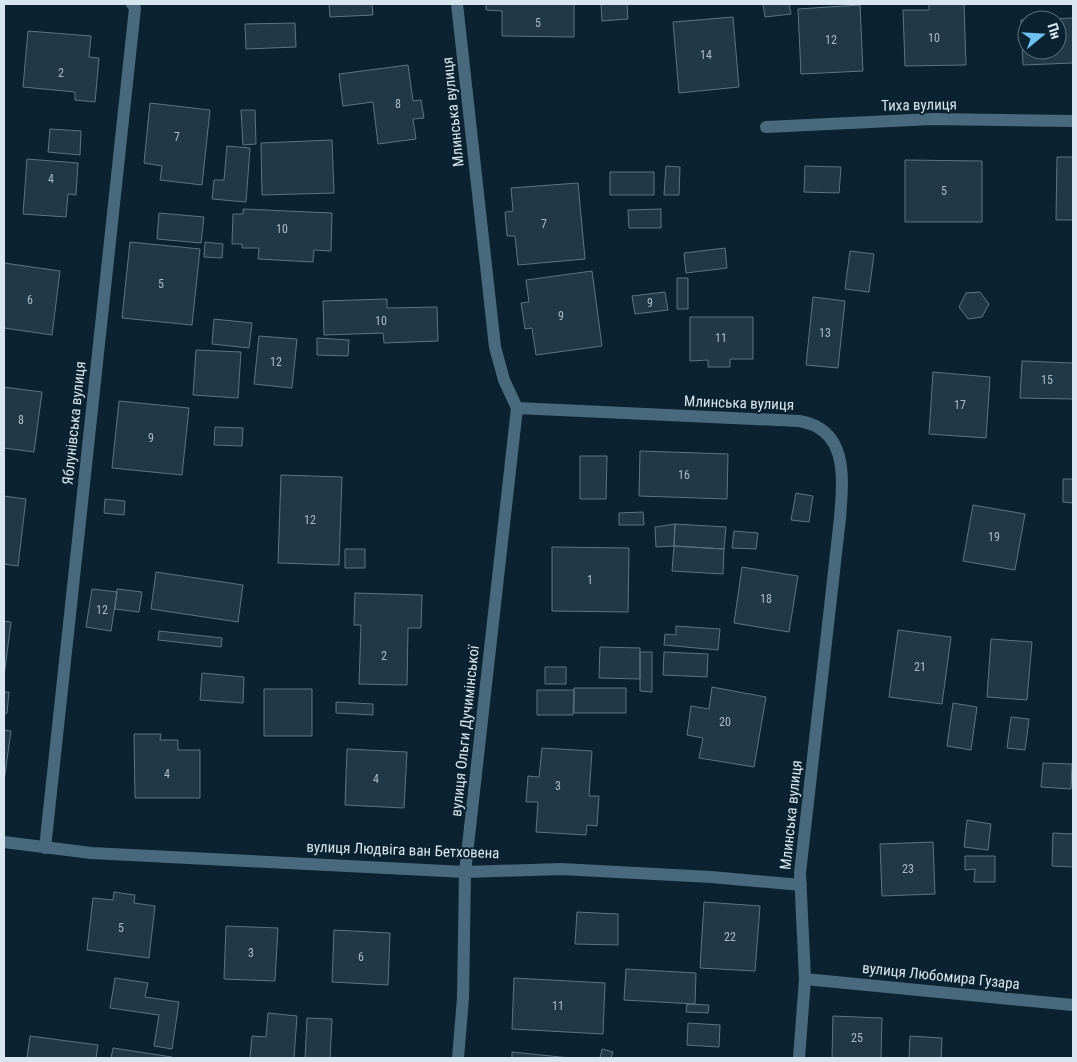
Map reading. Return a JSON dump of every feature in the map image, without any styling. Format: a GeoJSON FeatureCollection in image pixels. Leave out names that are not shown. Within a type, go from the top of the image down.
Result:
{"type":"FeatureCollection","features":[{"type":"Feature","properties":{"kind":"street","name":"Яблунівська вулиця"},"geometry":{"type":"LineString","coordinates":[[45,848],[136,8],[132,4]]}},
{"type":"Feature","properties":{"kind":"street","name":"Млинська вулиця"},"geometry":{"type":"LineString","coordinates":[[458,4],[496,347],[504,380],[517,408],[799,421],[818,427],[833,442],[838,451],[843,484],[840,518],[800,873],[805,979],[799,1058]]}},
{"type":"Feature","properties":{"kind":"street","name":"Тиха вулиця"},"geometry":{"type":"LineString","coordinates":[[766,127],[933,119],[1073,121]]}},
{"type":"Feature","properties":{"kind":"street","name":"вулиця Ольги Дучимінської"},"geometry":{"type":"LineString","coordinates":[[458,1058],[462,998],[465,872],[517,408]]}},
{"type":"Feature","properties":{"kind":"street","name":"вулиця Людвіга ван Бетховена"},"geometry":{"type":"LineString","coordinates":[[4,842],[91,852],[465,872],[561,869],[711,877],[801,885]]}},
{"type":"Feature","properties":{"kind":"street","name":"вулиця Любомира Гузара"},"geometry":{"type":"LineString","coordinates":[[805,979],[1073,1005]]}},
{"type":"Feature","properties":{"kind":"building"},"geometry":{"type":"Polygon","coordinates":[[[329,4],[372,4],[373,15],[330,17],[329,4]]]}},
{"type":"Feature","properties":{"kind":"building"},"geometry":{"type":"Polygon","coordinates":[[[486,4],[574,4],[574,37],[502,36],[502,11],[486,10],[486,4]]]}},
{"type":"Feature","properties":{"kind":"building"},"geometry":{"type":"Polygon","coordinates":[[[601,4],[627,4],[628,19],[602,21],[601,4]]]}},
{"type":"Feature","properties":{"kind":"building"},"geometry":{"type":"Polygon","coordinates":[[[763,4],[789,4],[791,14],[765,17],[763,4]]]}},
{"type":"Feature","properties":{"kind":"building"},"geometry":{"type":"Polygon","coordinates":[[[929,4],[964,4],[966,65],[905,66],[903,10],[929,10],[929,4]]]}},
{"type":"Feature","properties":{"kind":"building"},"geometry":{"type":"Polygon","coordinates":[[[860,5],[863,71],[801,74],[798,9],[860,5]]]}},
{"type":"Feature","properties":{"kind":"building"},"geometry":{"type":"Polygon","coordinates":[[[733,17],[739,87],[679,93],[673,22],[733,17]]]}},
{"type":"Feature","properties":{"kind":"building"},"geometry":{"type":"Polygon","coordinates":[[[1067,18],[1073,18],[1073,63],[1023,65],[1023,60],[1067,60],[1067,18]]]}},
{"type":"Feature","properties":{"kind":"building"},"geometry":{"type":"Polygon","coordinates":[[[295,23],[296,47],[246,49],[245,24],[295,23]]]}},
{"type":"Feature","properties":{"kind":"building"},"geometry":{"type":"Polygon","coordinates":[[[28,31],[91,36],[89,57],[99,58],[95,102],[75,100],[75,92],[23,87],[28,31]]]}},
{"type":"Feature","properties":{"kind":"building"},"geometry":{"type":"Polygon","coordinates":[[[408,65],[413,101],[421,100],[424,118],[413,119],[416,139],[378,144],[373,102],[343,106],[339,74],[408,65]]]}},
{"type":"Feature","properties":{"kind":"building"},"geometry":{"type":"Polygon","coordinates":[[[150,103],[210,110],[202,185],[160,180],[162,166],[144,163],[150,103]]]}},
{"type":"Feature","properties":{"kind":"building"},"geometry":{"type":"Polygon","coordinates":[[[241,110],[255,110],[256,144],[243,145],[241,110]]]}},
{"type":"Feature","properties":{"kind":"building"},"geometry":{"type":"Polygon","coordinates":[[[50,129],[81,131],[80,155],[48,152],[50,129]]]}},
{"type":"Feature","properties":{"kind":"building"},"geometry":{"type":"Polygon","coordinates":[[[332,140],[334,193],[262,195],[261,143],[332,140]]]}},
{"type":"Feature","properties":{"kind":"building"},"geometry":{"type":"Polygon","coordinates":[[[227,146],[250,148],[246,202],[212,199],[214,180],[224,180],[227,146]]]}},
{"type":"Feature","properties":{"kind":"building"},"geometry":{"type":"Polygon","coordinates":[[[1057,157],[1073,157],[1073,220],[1056,220],[1057,157]]]}},
{"type":"Feature","properties":{"kind":"building"},"geometry":{"type":"Polygon","coordinates":[[[27,159],[78,163],[76,195],[68,194],[66,217],[23,214],[27,159]]]}},
{"type":"Feature","properties":{"kind":"building"},"geometry":{"type":"Polygon","coordinates":[[[905,160],[982,161],[982,222],[905,222],[905,160]]]}},
{"type":"Feature","properties":{"kind":"building"},"geometry":{"type":"Polygon","coordinates":[[[666,166],[680,167],[679,195],[664,195],[666,166]]]}},
{"type":"Feature","properties":{"kind":"building"},"geometry":{"type":"Polygon","coordinates":[[[805,166],[841,167],[839,193],[804,192],[805,166]]]}},
{"type":"Feature","properties":{"kind":"building"},"geometry":{"type":"Polygon","coordinates":[[[610,172],[654,172],[654,195],[610,195],[610,172]]]}},
{"type":"Feature","properties":{"kind":"building"},"geometry":{"type":"Polygon","coordinates":[[[578,183],[585,259],[518,265],[515,236],[507,236],[505,212],[513,211],[511,188],[578,183]]]}},
{"type":"Feature","properties":{"kind":"building"},"geometry":{"type":"Polygon","coordinates":[[[243,209],[332,213],[331,251],[314,250],[313,262],[258,259],[259,248],[242,248],[242,244],[232,244],[233,214],[243,214],[243,209]]]}},
{"type":"Feature","properties":{"kind":"building"},"geometry":{"type":"Polygon","coordinates":[[[661,209],[661,228],[629,228],[628,210],[661,209]]]}},
{"type":"Feature","properties":{"kind":"building"},"geometry":{"type":"Polygon","coordinates":[[[159,213],[204,217],[201,243],[157,239],[159,213]]]}},
{"type":"Feature","properties":{"kind":"building"},"geometry":{"type":"Polygon","coordinates":[[[130,242],[200,249],[192,325],[122,318],[130,242]]]}},
{"type":"Feature","properties":{"kind":"building"},"geometry":{"type":"Polygon","coordinates":[[[205,242],[223,244],[222,258],[204,257],[205,242]]]}},
{"type":"Feature","properties":{"kind":"building"},"geometry":{"type":"Polygon","coordinates":[[[725,248],[727,268],[686,273],[684,253],[725,248]]]}},
{"type":"Feature","properties":{"kind":"building"},"geometry":{"type":"Polygon","coordinates":[[[850,251],[874,254],[869,292],[845,289],[850,251]]]}},
{"type":"Feature","properties":{"kind":"building"},"geometry":{"type":"Polygon","coordinates":[[[4,263],[60,271],[52,335],[4,328],[4,263]]]}},
{"type":"Feature","properties":{"kind":"building"},"geometry":{"type":"Polygon","coordinates":[[[592,271],[602,346],[536,355],[532,328],[525,329],[521,303],[529,302],[526,280],[592,271]]]}},
{"type":"Feature","properties":{"kind":"building"},"geometry":{"type":"Polygon","coordinates":[[[677,278],[688,278],[688,309],[677,309],[677,278]]]}},
{"type":"Feature","properties":{"kind":"building"},"geometry":{"type":"Polygon","coordinates":[[[665,292],[668,310],[635,314],[632,296],[665,292]]]}},
{"type":"Feature","properties":{"kind":"building"},"geometry":{"type":"Polygon","coordinates":[[[980,292],[989,304],[982,317],[968,319],[959,307],[966,293],[980,292]]]}},
{"type":"Feature","properties":{"kind":"building"},"geometry":{"type":"Polygon","coordinates":[[[813,297],[845,301],[838,368],[806,365],[813,297]]]}},
{"type":"Feature","properties":{"kind":"building"},"geometry":{"type":"Polygon","coordinates":[[[387,299],[387,308],[437,307],[438,341],[384,343],[383,333],[324,335],[323,301],[387,299]]]}},
{"type":"Feature","properties":{"kind":"building"},"geometry":{"type":"Polygon","coordinates":[[[690,317],[753,317],[753,359],[730,359],[730,367],[708,367],[708,360],[690,361],[690,317]]]}},
{"type":"Feature","properties":{"kind":"building"},"geometry":{"type":"Polygon","coordinates":[[[214,319],[252,323],[249,348],[212,344],[214,319]]]}},
{"type":"Feature","properties":{"kind":"building"},"geometry":{"type":"Polygon","coordinates":[[[259,336],[297,339],[292,388],[254,384],[259,336]]]}},
{"type":"Feature","properties":{"kind":"building"},"geometry":{"type":"Polygon","coordinates":[[[317,338],[349,340],[348,356],[317,355],[317,338]]]}},
{"type":"Feature","properties":{"kind":"building"},"geometry":{"type":"Polygon","coordinates":[[[196,350],[241,352],[238,398],[193,395],[196,350]]]}},
{"type":"Feature","properties":{"kind":"building"},"geometry":{"type":"Polygon","coordinates":[[[1022,361],[1073,363],[1073,399],[1020,398],[1022,361]]]}},
{"type":"Feature","properties":{"kind":"building"},"geometry":{"type":"Polygon","coordinates":[[[933,372],[990,377],[986,438],[929,434],[933,372]]]}},
{"type":"Feature","properties":{"kind":"building"},"geometry":{"type":"Polygon","coordinates":[[[4,387],[42,392],[34,452],[4,448],[4,387]]]}},
{"type":"Feature","properties":{"kind":"building"},"geometry":{"type":"Polygon","coordinates":[[[119,401],[189,408],[182,475],[112,468],[119,401]]]}},
{"type":"Feature","properties":{"kind":"building"},"geometry":{"type":"Polygon","coordinates":[[[215,427],[243,428],[242,446],[214,445],[215,427]]]}},
{"type":"Feature","properties":{"kind":"building"},"geometry":{"type":"Polygon","coordinates":[[[640,451],[728,454],[727,499],[639,496],[640,451]]]}},
{"type":"Feature","properties":{"kind":"building"},"geometry":{"type":"Polygon","coordinates":[[[580,456],[607,456],[606,499],[580,499],[580,456]]]}},
{"type":"Feature","properties":{"kind":"building"},"geometry":{"type":"Polygon","coordinates":[[[281,475],[342,477],[339,565],[278,563],[281,475]]]}},
{"type":"Feature","properties":{"kind":"building"},"geometry":{"type":"Polygon","coordinates":[[[1063,479],[1073,479],[1073,503],[1063,502],[1063,479]]]}},
{"type":"Feature","properties":{"kind":"building"},"geometry":{"type":"Polygon","coordinates":[[[796,493],[813,496],[809,522],[791,520],[796,493]]]}},
{"type":"Feature","properties":{"kind":"building"},"geometry":{"type":"Polygon","coordinates":[[[4,496],[26,499],[18,566],[4,564],[4,496]]]}},
{"type":"Feature","properties":{"kind":"building"},"geometry":{"type":"Polygon","coordinates":[[[105,499],[125,501],[124,515],[104,513],[105,499]]]}},
{"type":"Feature","properties":{"kind":"building"},"geometry":{"type":"Polygon","coordinates":[[[973,505],[1025,514],[1015,570],[963,561],[973,505]]]}},
{"type":"Feature","properties":{"kind":"building"},"geometry":{"type":"Polygon","coordinates":[[[643,512],[644,525],[619,525],[619,513],[643,512]]]}},
{"type":"Feature","properties":{"kind":"building"},"geometry":{"type":"Polygon","coordinates":[[[675,524],[726,527],[724,549],[674,546],[675,524]]]}},
{"type":"Feature","properties":{"kind":"building"},"geometry":{"type":"Polygon","coordinates":[[[675,524],[674,546],[656,547],[655,527],[675,524]]]}},
{"type":"Feature","properties":{"kind":"building"},"geometry":{"type":"Polygon","coordinates":[[[734,531],[758,533],[756,549],[732,548],[734,531]]]}},
{"type":"Feature","properties":{"kind":"building"},"geometry":{"type":"Polygon","coordinates":[[[674,546],[724,549],[723,574],[672,571],[674,546]]]}},
{"type":"Feature","properties":{"kind":"building"},"geometry":{"type":"Polygon","coordinates":[[[552,547],[629,548],[628,612],[552,611],[552,547]]]}},
{"type":"Feature","properties":{"kind":"building"},"geometry":{"type":"Polygon","coordinates":[[[345,549],[365,549],[365,568],[345,568],[345,549]]]}},
{"type":"Feature","properties":{"kind":"building"},"geometry":{"type":"Polygon","coordinates":[[[742,567],[798,576],[789,632],[734,623],[742,567]]]}},
{"type":"Feature","properties":{"kind":"building"},"geometry":{"type":"Polygon","coordinates":[[[156,572],[243,585],[238,622],[151,609],[156,572]]]}},
{"type":"Feature","properties":{"kind":"building"},"geometry":{"type":"Polygon","coordinates":[[[92,589],[117,592],[111,631],[86,627],[92,589]]]}},
{"type":"Feature","properties":{"kind":"building"},"geometry":{"type":"Polygon","coordinates":[[[117,589],[142,592],[139,612],[115,609],[117,589]]]}},
{"type":"Feature","properties":{"kind":"building"},"geometry":{"type":"Polygon","coordinates":[[[355,593],[422,595],[421,628],[408,628],[407,685],[359,684],[361,625],[354,625],[355,593]]]}},
{"type":"Feature","properties":{"kind":"building"},"geometry":{"type":"Polygon","coordinates":[[[4,621],[11,622],[4,676],[4,621]]]}},
{"type":"Feature","properties":{"kind":"building"},"geometry":{"type":"Polygon","coordinates":[[[676,626],[720,629],[718,650],[664,645],[665,634],[676,635],[676,626]]]}},
{"type":"Feature","properties":{"kind":"building"},"geometry":{"type":"Polygon","coordinates":[[[898,630],[951,637],[942,704],[889,697],[898,630]]]}},
{"type":"Feature","properties":{"kind":"building"},"geometry":{"type":"Polygon","coordinates":[[[159,631],[222,638],[221,647],[158,640],[159,631]]]}},
{"type":"Feature","properties":{"kind":"building"},"geometry":{"type":"Polygon","coordinates":[[[991,639],[1032,642],[1027,700],[987,697],[991,639]]]}},
{"type":"Feature","properties":{"kind":"building"},"geometry":{"type":"Polygon","coordinates":[[[600,647],[640,648],[640,679],[599,678],[600,647]]]}},
{"type":"Feature","properties":{"kind":"building"},"geometry":{"type":"Polygon","coordinates":[[[640,652],[652,652],[652,692],[640,691],[640,652]]]}},
{"type":"Feature","properties":{"kind":"building"},"geometry":{"type":"Polygon","coordinates":[[[664,652],[708,654],[707,677],[663,675],[664,652]]]}},
{"type":"Feature","properties":{"kind":"building"},"geometry":{"type":"Polygon","coordinates":[[[545,667],[566,667],[566,684],[545,684],[545,667]]]}},
{"type":"Feature","properties":{"kind":"building"},"geometry":{"type":"Polygon","coordinates":[[[202,673],[244,677],[243,703],[200,700],[202,673]]]}},
{"type":"Feature","properties":{"kind":"building"},"geometry":{"type":"Polygon","coordinates":[[[712,687],[766,697],[754,767],[699,758],[703,738],[687,735],[691,706],[709,709],[712,687]]]}},
{"type":"Feature","properties":{"kind":"building"},"geometry":{"type":"Polygon","coordinates":[[[574,688],[626,688],[626,713],[574,713],[574,688]]]}},
{"type":"Feature","properties":{"kind":"building"},"geometry":{"type":"Polygon","coordinates":[[[264,689],[312,689],[312,736],[264,736],[264,689]]]}},
{"type":"Feature","properties":{"kind":"building"},"geometry":{"type":"Polygon","coordinates":[[[537,690],[574,690],[573,715],[537,715],[537,690]]]}},
{"type":"Feature","properties":{"kind":"building"},"geometry":{"type":"Polygon","coordinates":[[[4,692],[9,692],[7,713],[4,713],[4,692]]]}},
{"type":"Feature","properties":{"kind":"building"},"geometry":{"type":"Polygon","coordinates":[[[336,702],[373,704],[373,715],[336,713],[336,702]]]}},
{"type":"Feature","properties":{"kind":"building"},"geometry":{"type":"Polygon","coordinates":[[[953,703],[977,707],[971,750],[947,746],[953,703]]]}},
{"type":"Feature","properties":{"kind":"building"},"geometry":{"type":"Polygon","coordinates":[[[1011,717],[1029,719],[1025,750],[1007,748],[1011,717]]]}},
{"type":"Feature","properties":{"kind":"building"},"geometry":{"type":"Polygon","coordinates":[[[4,730],[11,731],[4,781],[4,730]]]}},
{"type":"Feature","properties":{"kind":"building"},"geometry":{"type":"Polygon","coordinates":[[[134,734],[161,734],[160,740],[178,740],[178,750],[200,750],[200,798],[135,798],[134,734]]]}},
{"type":"Feature","properties":{"kind":"building"},"geometry":{"type":"Polygon","coordinates":[[[542,748],[592,751],[589,796],[599,796],[597,826],[587,825],[586,835],[536,832],[538,802],[526,802],[528,776],[539,777],[542,748]]]}},
{"type":"Feature","properties":{"kind":"building"},"geometry":{"type":"Polygon","coordinates":[[[347,749],[407,752],[404,808],[345,805],[347,749]]]}},
{"type":"Feature","properties":{"kind":"building"},"geometry":{"type":"Polygon","coordinates":[[[1043,763],[1072,764],[1071,789],[1041,787],[1043,763]]]}},
{"type":"Feature","properties":{"kind":"building"},"geometry":{"type":"Polygon","coordinates":[[[967,820],[991,824],[988,850],[964,847],[967,820]]]}},
{"type":"Feature","properties":{"kind":"building"},"geometry":{"type":"Polygon","coordinates":[[[1053,833],[1073,834],[1073,867],[1052,866],[1053,833]]]}},
{"type":"Feature","properties":{"kind":"building"},"geometry":{"type":"Polygon","coordinates":[[[933,842],[935,894],[882,896],[880,844],[933,842]]]}},
{"type":"Feature","properties":{"kind":"building"},"geometry":{"type":"Polygon","coordinates":[[[965,856],[995,856],[995,882],[974,882],[975,869],[965,870],[965,856]]]}},
{"type":"Feature","properties":{"kind":"building"},"geometry":{"type":"Polygon","coordinates":[[[114,892],[135,895],[134,903],[155,906],[149,958],[87,950],[93,898],[113,900],[114,892]]]}},
{"type":"Feature","properties":{"kind":"building"},"geometry":{"type":"Polygon","coordinates":[[[704,902],[760,906],[755,971],[700,968],[704,902]]]}},
{"type":"Feature","properties":{"kind":"building"},"geometry":{"type":"Polygon","coordinates":[[[577,912],[618,914],[618,945],[575,944],[577,912]]]}},
{"type":"Feature","properties":{"kind":"building"},"geometry":{"type":"Polygon","coordinates":[[[226,926],[278,928],[275,981],[224,979],[226,926]]]}},
{"type":"Feature","properties":{"kind":"building"},"geometry":{"type":"Polygon","coordinates":[[[334,930],[390,933],[388,985],[332,982],[334,930]]]}},
{"type":"Feature","properties":{"kind":"building"},"geometry":{"type":"Polygon","coordinates":[[[626,969],[696,973],[695,1004],[624,1000],[626,969]]]}},
{"type":"Feature","properties":{"kind":"building"},"geometry":{"type":"Polygon","coordinates":[[[115,978],[148,983],[145,997],[179,1002],[172,1049],[154,1046],[159,1015],[110,1008],[115,978]]]}},
{"type":"Feature","properties":{"kind":"building"},"geometry":{"type":"Polygon","coordinates":[[[514,978],[605,983],[603,1034],[512,1029],[514,978]]]}},
{"type":"Feature","properties":{"kind":"building"},"geometry":{"type":"Polygon","coordinates":[[[687,1004],[709,1005],[708,1013],[686,1012],[687,1004]]]}},
{"type":"Feature","properties":{"kind":"building"},"geometry":{"type":"Polygon","coordinates":[[[268,1013],[297,1016],[294,1058],[250,1058],[252,1036],[266,1037],[268,1013]]]}},
{"type":"Feature","properties":{"kind":"building"},"geometry":{"type":"Polygon","coordinates":[[[833,1016],[882,1018],[881,1058],[832,1058],[833,1016]]]}},
{"type":"Feature","properties":{"kind":"building"},"geometry":{"type":"Polygon","coordinates":[[[307,1018],[332,1019],[330,1058],[305,1058],[307,1018]]]}},
{"type":"Feature","properties":{"kind":"building"},"geometry":{"type":"Polygon","coordinates":[[[688,1023],[720,1025],[719,1047],[687,1045],[688,1023]]]}},
{"type":"Feature","properties":{"kind":"building"},"geometry":{"type":"Polygon","coordinates":[[[30,1036],[98,1045],[96,1058],[27,1058],[30,1036]]]}},
{"type":"Feature","properties":{"kind":"building"},"geometry":{"type":"Polygon","coordinates":[[[910,1036],[942,1038],[941,1058],[909,1058],[910,1036]]]}},
{"type":"Feature","properties":{"kind":"building"},"geometry":{"type":"Polygon","coordinates":[[[113,1048],[172,1057],[111,1058],[113,1048]]]}},
{"type":"Feature","properties":{"kind":"building"},"geometry":{"type":"Polygon","coordinates":[[[602,1049],[613,1052],[611,1058],[600,1058],[602,1049]]]}},
{"type":"Feature","properties":{"kind":"building"},"geometry":{"type":"Polygon","coordinates":[[[512,1052],[570,1058],[512,1058],[512,1052]]]}}]}
